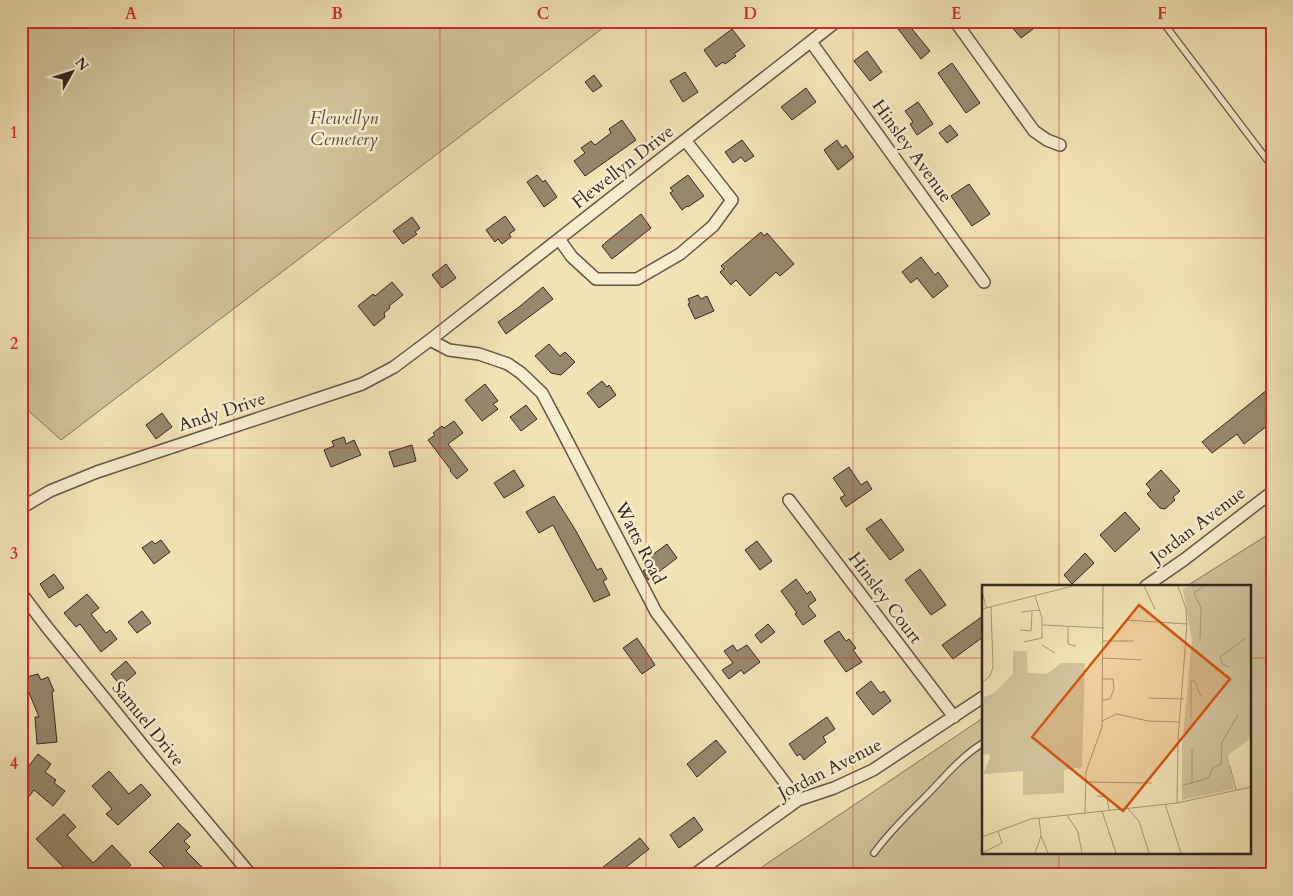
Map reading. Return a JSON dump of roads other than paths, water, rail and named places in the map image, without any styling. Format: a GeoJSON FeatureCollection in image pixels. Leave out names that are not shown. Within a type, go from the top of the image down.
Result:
{"type":"FeatureCollection","features":[{"type":"Feature","properties":{"kind":"street","name":"Flewellyn Drive"},"geometry":{"type":"LineString","coordinates":[[430,340],[837,21]]}},
{"type":"Feature","properties":{"kind":"street"},"geometry":{"type":"LineString","coordinates":[[955,21],[1034,131],[1047,140],[1060,145]]}},
{"type":"Feature","properties":{"kind":"street","name":"Hinsley Avenue"},"geometry":{"type":"LineString","coordinates":[[811,42],[984,282]]}},
{"type":"Feature","properties":{"kind":"street"},"geometry":{"type":"LineString","coordinates":[[559,239],[572,258],[596,279],[637,279],[680,254],[713,226],[732,200],[685,140]]}},
{"type":"Feature","properties":{"kind":"street","name":"Andy Drive"},"geometry":{"type":"LineString","coordinates":[[21,508],[50,491],[97,472],[362,384],[394,367],[430,340]]}},
{"type":"Feature","properties":{"kind":"street","name":"Watts Road"},"geometry":{"type":"LineString","coordinates":[[430,340],[449,350],[479,354],[508,364],[521,372],[542,393],[656,612],[798,800]]}},
{"type":"Feature","properties":{"kind":"street","name":"Jordan Avenue"},"geometry":{"type":"LineString","coordinates":[[1147,585],[1185,559],[1272,492]]}},
{"type":"Feature","properties":{"kind":"street","name":"Hinsley Court"},"geometry":{"type":"LineString","coordinates":[[789,500],[954,716]]}},
{"type":"Feature","properties":{"kind":"street","name":"Samuel Drive"},"geometry":{"type":"LineString","coordinates":[[21,592],[46,626],[152,757],[251,875]]}},
{"type":"Feature","properties":{"kind":"street","name":"Jordan Avenue"},"geometry":{"type":"LineString","coordinates":[[694,875],[798,800],[834,788],[873,770],[982,698]]}},
{"type":"Feature","properties":{"kind":"lane"},"geometry":{"type":"LineString","coordinates":[[1162,21],[1272,166]]}},
{"type":"Feature","properties":{"kind":"lane"},"geometry":{"type":"LineString","coordinates":[[874,853],[890,833],[942,779],[964,757],[982,744]]}},
{"type":"Feature","properties":{"kind":"park label","name":"Flewellyn Cemetery"},"geometry":{"type":"Point","coordinates":[344,128]}}]}
